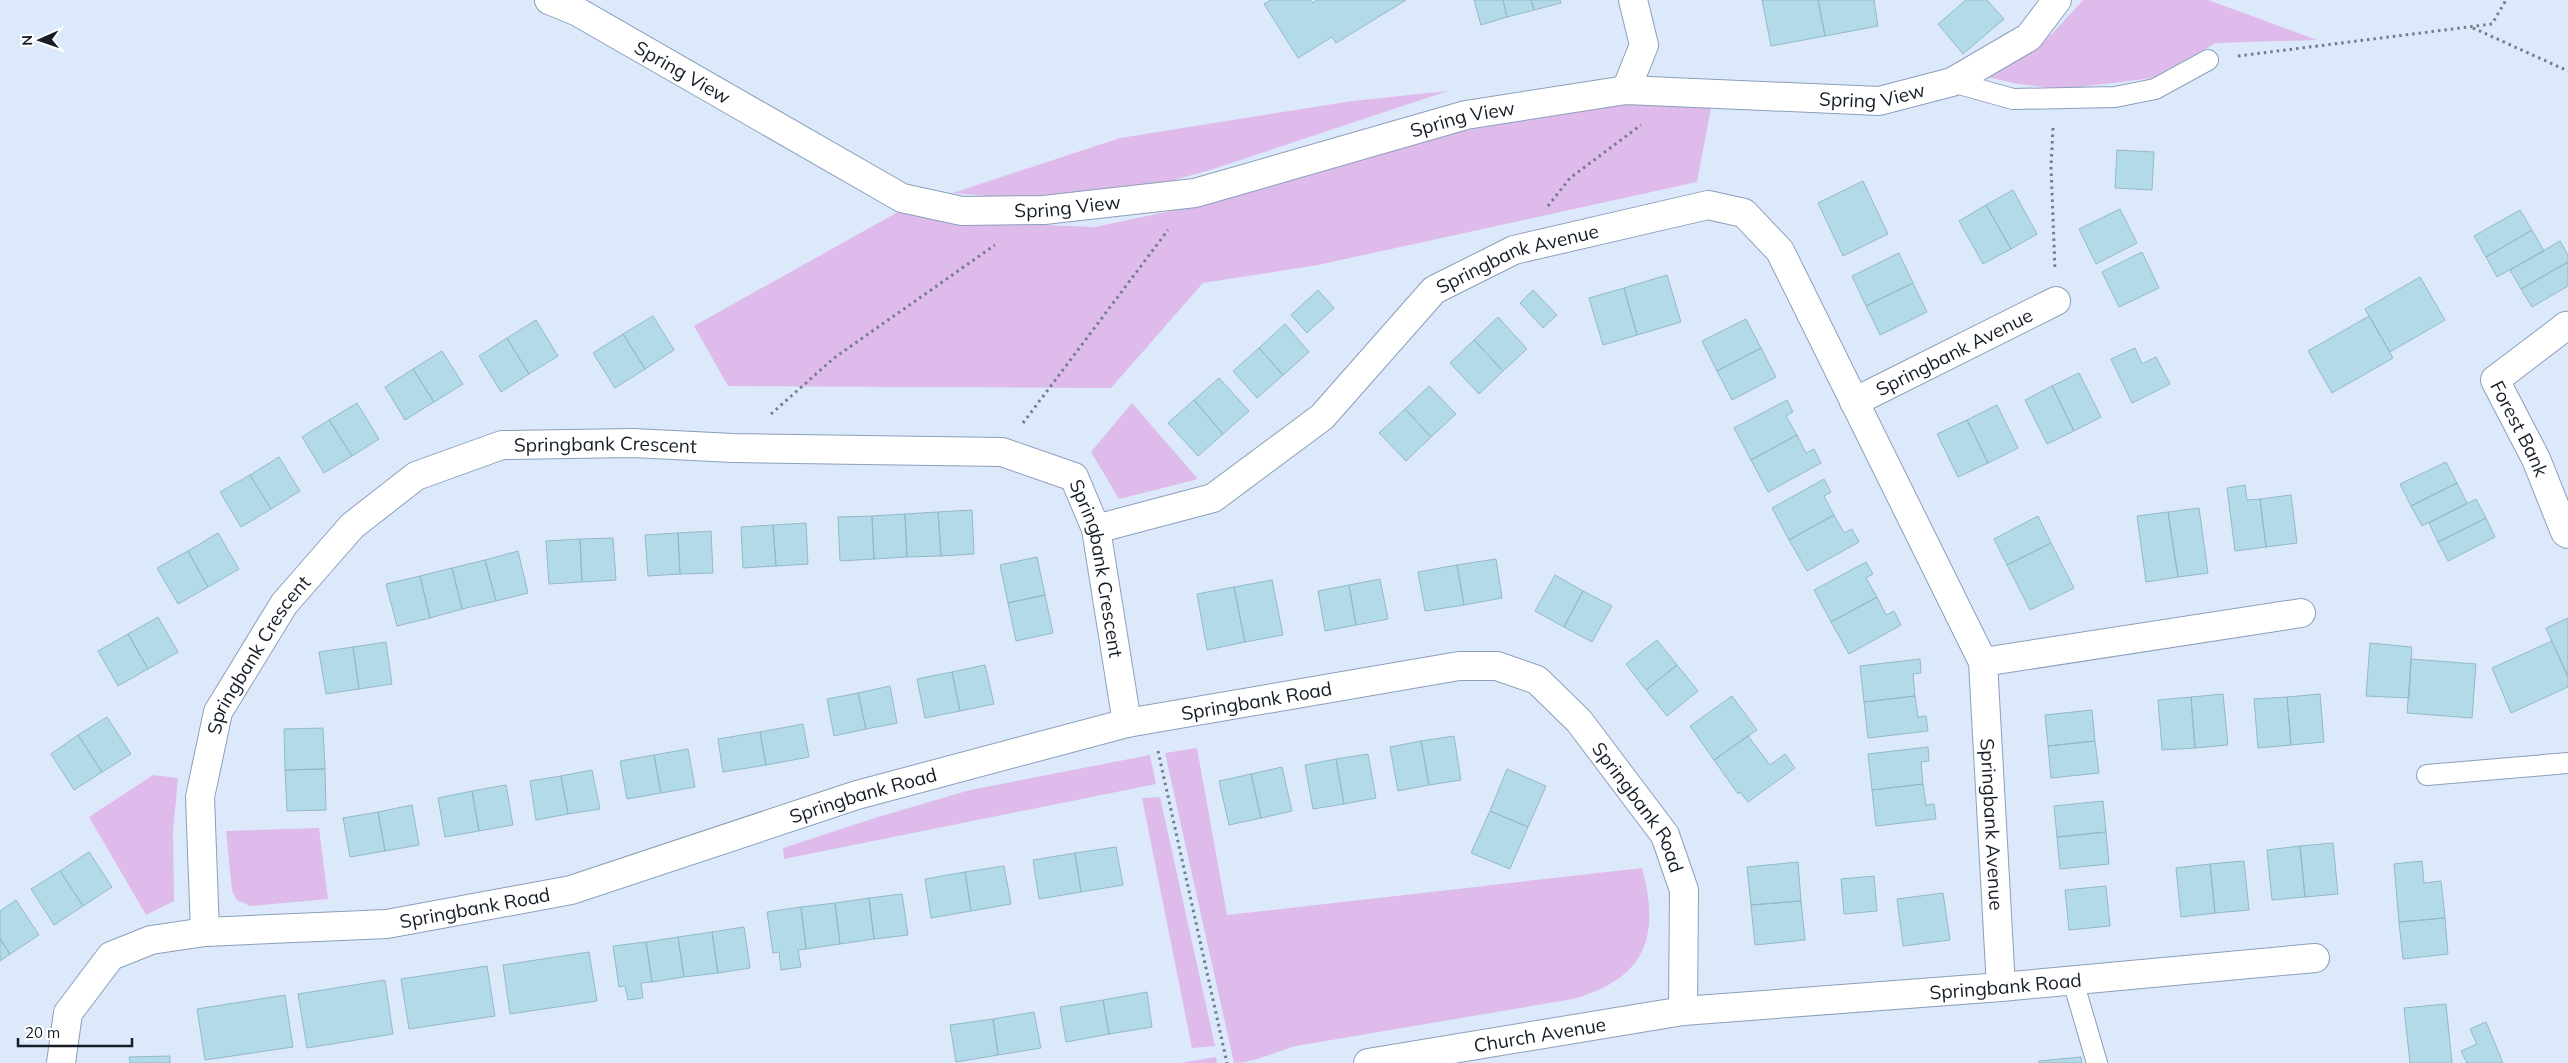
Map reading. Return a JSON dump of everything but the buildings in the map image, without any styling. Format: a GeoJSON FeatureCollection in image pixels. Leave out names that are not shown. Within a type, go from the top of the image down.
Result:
{"type":"FeatureCollection","features":[{"type":"Feature","properties":{"kind":"street","name":"Spring View"},"geometry":{"type":"LineString","coordinates":[[549,0],[578,12],[832,160],[902,198],[962,210],[1044,210],[1195,193],[1466,116],[1626,90],[1879,101],[1952,82],[2029,37],[2057,0]]}},
{"type":"Feature","properties":{"kind":"street"},"geometry":{"type":"LineString","coordinates":[[1626,90],[1644,45],[1633,0]]}},
{"type":"Feature","properties":{"kind":"street","name":"Springbank Avenue"},"geometry":{"type":"LineString","coordinates":[[1096,529],[1213,498],[1322,417],[1434,290],[1514,250],[1708,205],[1744,213],[1780,251],[1984,662],[2001,987]]}},
{"type":"Feature","properties":{"kind":"street","name":"Springbank Avenue"},"geometry":{"type":"LineString","coordinates":[[1854,402],[2056,301]]}},
{"type":"Feature","properties":{"kind":"street","name":"Forest Bank"},"geometry":{"type":"LineString","coordinates":[[2568,327],[2566,326],[2495,380],[2536,459],[2565,532],[2568,534]]}},
{"type":"Feature","properties":{"kind":"street","name":"Springbank Crescent"},"geometry":{"type":"LineString","coordinates":[[205,932],[200,797],[218,712],[284,604],[352,526],[416,476],[502,445],[634,443],[733,448],[1002,452],[1074,477],[1096,529],[1139,721]]}},
{"type":"Feature","properties":{"kind":"street"},"geometry":{"type":"LineString","coordinates":[[1984,662],[2301,613]]}},
{"type":"Feature","properties":{"kind":"street","name":"Springbank Road"},"geometry":{"type":"LineString","coordinates":[[61,1063],[68,1013],[111,956],[151,940],[205,932],[388,924],[571,890],[857,795],[1139,721],[1459,666],[1497,666],[1537,680],[1579,721],[1665,835],[1684,890],[1683,1012],[2073,981],[2315,958]]}},
{"type":"Feature","properties":{"kind":"street","name":"Church Avenue"},"geometry":{"type":"LineString","coordinates":[[1368,1063],[1683,1012]]}},
{"type":"Feature","properties":{"kind":"lane"},"geometry":{"type":"LineString","coordinates":[[1952,82],[2013,99],[2055,100],[2115,97],[2155,89],[2208,60]]}},
{"type":"Feature","properties":{"kind":"lane"},"geometry":{"type":"LineString","coordinates":[[2427,775],[2568,763]]}},
{"type":"Feature","properties":{"kind":"lane"},"geometry":{"type":"LineString","coordinates":[[2073,981],[2097,1063]]}},
{"type":"Feature","properties":{"kind":"path"},"geometry":{"type":"LineString","coordinates":[[2208,60],[2492,24],[2506,0]]}},
{"type":"Feature","properties":{"kind":"path"},"geometry":{"type":"LineString","coordinates":[[2472,27],[2568,71]]}},
{"type":"Feature","properties":{"kind":"path"},"geometry":{"type":"LineString","coordinates":[[2055,100],[2051,167],[2056,301]]}},
{"type":"Feature","properties":{"kind":"path"},"geometry":{"type":"LineString","coordinates":[[1547,207],[1570,178],[1644,122]]}},
{"type":"Feature","properties":{"kind":"path"},"geometry":{"type":"LineString","coordinates":[[1002,452],[1195,193]]}},
{"type":"Feature","properties":{"kind":"path"},"geometry":{"type":"LineString","coordinates":[[733,448],[834,358],[996,244]]}},
{"type":"Feature","properties":{"kind":"path"},"geometry":{"type":"LineString","coordinates":[[1139,721],[1226,1063]]}},
{"type":"Feature","properties":{"kind":"shaded area"},"geometry":{"type":"Polygon","coordinates":[[[2083,0],[2208,0],[2317,40],[2216,43],[2152,78],[2061,89],[2018,84],[1988,77],[2052,34],[2083,0]]]}},
{"type":"Feature","properties":{"kind":"shaded area"},"geometry":{"type":"Polygon","coordinates":[[[1448,91],[1210,170],[1149,187],[1089,196],[999,197],[953,193],[1120,138],[1352,101],[1448,91]]]}},
{"type":"Feature","properties":{"kind":"shaded area"},"geometry":{"type":"Polygon","coordinates":[[[1640,99],[1711,108],[1697,182],[1318,265],[1203,283],[1111,388],[728,386],[694,326],[905,208],[959,222],[1095,227],[1218,201],[1357,150],[1640,99]]]}},
{"type":"Feature","properties":{"kind":"shaded area"},"geometry":{"type":"Polygon","coordinates":[[[1132,403],[1198,479],[1119,499],[1091,452],[1132,403]]]}},
{"type":"Feature","properties":{"kind":"shaded area"},"geometry":{"type":"Polygon","coordinates":[[[1197,748],[1227,915],[1642,868],[1649,915],[1648,935],[1642,952],[1631,967],[1617,980],[1597,991],[1573,999],[1296,1046],[1257,1059],[1234,1063],[1165,753],[1197,748]]]}},
{"type":"Feature","properties":{"kind":"shaded area"},"geometry":{"type":"Polygon","coordinates":[[[1150,755],[1156,784],[784,859],[783,848],[970,790],[1150,755]]]}},
{"type":"Feature","properties":{"kind":"shaded area"},"geometry":{"type":"Polygon","coordinates":[[[153,775],[178,778],[173,831],[174,901],[146,915],[89,817],[153,775]]]}},
{"type":"Feature","properties":{"kind":"shaded area"},"geometry":{"type":"Polygon","coordinates":[[[1160,797],[1215,1046],[1192,1048],[1142,798],[1160,797]]]}},
{"type":"Feature","properties":{"kind":"shaded area"},"geometry":{"type":"Polygon","coordinates":[[[319,828],[328,899],[250,906],[237,900],[232,891],[226,831],[319,828]]]}},
{"type":"Feature","properties":{"kind":"shaded area"},"geometry":{"type":"Polygon","coordinates":[[[1216,1057],[1217,1063],[1180,1063],[1216,1057]]]}}]}
